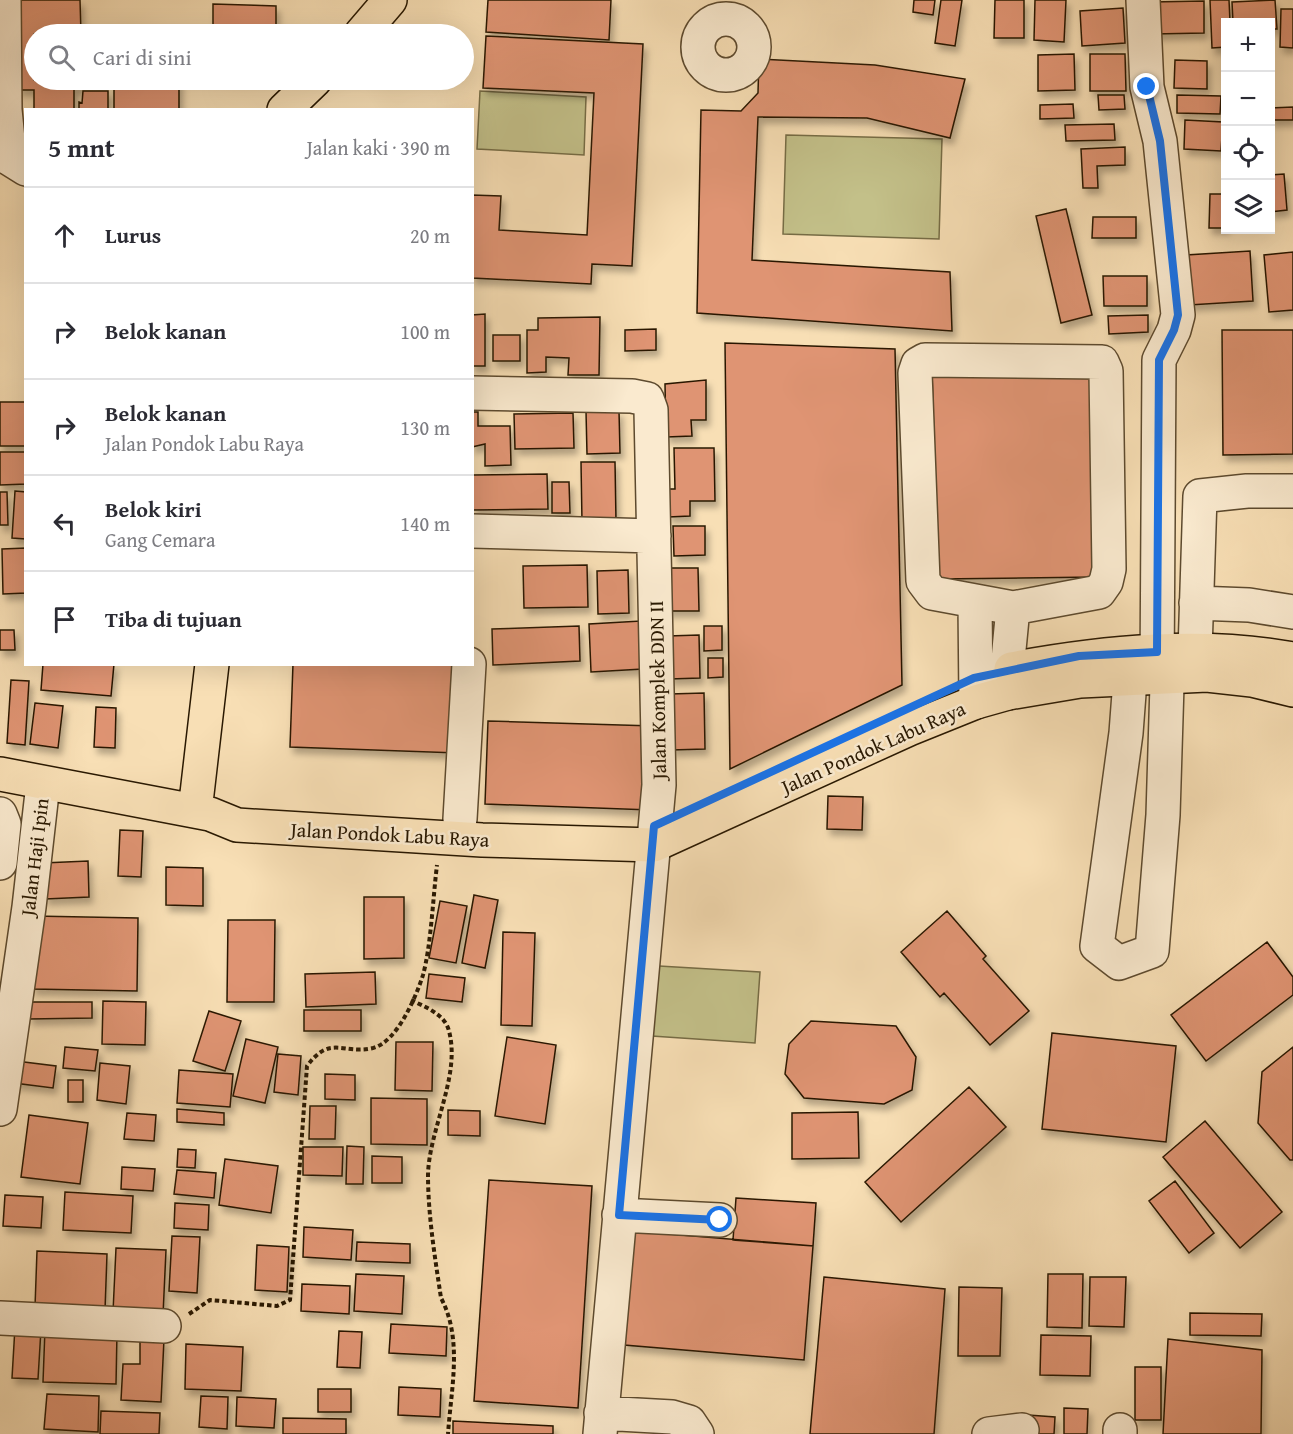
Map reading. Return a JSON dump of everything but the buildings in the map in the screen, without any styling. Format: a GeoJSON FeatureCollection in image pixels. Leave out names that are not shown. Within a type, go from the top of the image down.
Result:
{"type":"FeatureCollection","features":[{"type":"Feature","properties":{"kind":"main road"},"geometry":{"type":"LineString","coordinates":[[370,24],[390,0]]}},
{"type":"Feature","properties":{"kind":"main road"},"geometry":{"type":"LineString","coordinates":[[286,108],[305,90]]}},
{"type":"Feature","properties":{"kind":"main road","name":"Jalan Pondok Labu Raya"},"geometry":{"type":"LineString","coordinates":[[0,774],[43,784],[215,810],[237,825],[277,818],[466,829],[654,835],[909,729],[975,690],[1007,682],[1080,681],[1158,663],[1253,652],[1293,660]]}},
{"type":"Feature","properties":{"kind":"main road","name":"Jalan Pondok Labu Raya"},"geometry":{"type":"LineString","coordinates":[[1158,663],[1207,675],[1293,690]]}},
{"type":"Feature","properties":{"kind":"main road"},"geometry":{"type":"LineString","coordinates":[[212,666],[215,810]]}},
{"type":"Feature","properties":{"kind":"street"},"geometry":{"type":"LineString","coordinates":[[4,0],[2,110],[10,159],[24,169]]}},
{"type":"Feature","properties":{"kind":"street"},"geometry":{"type":"LineString","coordinates":[[1143,0],[1147,87],[1160,141],[1178,315],[1174,330],[1159,360],[1158,663],[1163,815],[1152,951],[1119,963],[1097,946],[1158,663],[1196,603],[1200,496],[1247,491],[1293,491]]}},
{"type":"Feature","properties":{"kind":"street"},"geometry":{"type":"LineString","coordinates":[[925,360],[1096,360],[1102,362],[1106,371],[1108,568],[1106,582],[1099,592],[1013,608],[932,593],[923,581],[915,373],[918,364],[925,360]]}},
{"type":"Feature","properties":{"kind":"street","name":"Jalan Komplek DDN II"},"geometry":{"type":"LineString","coordinates":[[474,393],[632,396],[646,399],[651,410],[660,737],[654,835],[600,1423]]}},
{"type":"Feature","properties":{"kind":"street"},"geometry":{"type":"LineString","coordinates":[[474,531],[654,536]]}},
{"type":"Feature","properties":{"kind":"street"},"geometry":{"type":"LineString","coordinates":[[975,602],[975,690]]}},
{"type":"Feature","properties":{"kind":"street"},"geometry":{"type":"LineString","coordinates":[[1196,603],[1249,605],[1293,612]]}},
{"type":"Feature","properties":{"kind":"street"},"geometry":{"type":"LineString","coordinates":[[1007,682],[1013,608]]}},
{"type":"Feature","properties":{"kind":"street"},"geometry":{"type":"LineString","coordinates":[[466,829],[469,666]]}},
{"type":"Feature","properties":{"kind":"street","name":"Jalan Haji Ipin"},"geometry":{"type":"LineString","coordinates":[[0,1109],[8,996],[43,784]]}},
{"type":"Feature","properties":{"kind":"street","name":"Jalan Haji Ipin"},"geometry":{"type":"LineString","coordinates":[[0,814],[4,825],[0,863]]}},
{"type":"Feature","properties":{"kind":"street"},"geometry":{"type":"LineString","coordinates":[[619,1215],[720,1220]]}},
{"type":"Feature","properties":{"kind":"street"},"geometry":{"type":"LineString","coordinates":[[0,1318],[164,1326]]}},
{"type":"Feature","properties":{"kind":"street"},"geometry":{"type":"LineString","coordinates":[[600,1423],[672,1417],[689,1422],[698,1434]]}},
{"type":"Feature","properties":{"kind":"street"},"geometry":{"type":"LineString","coordinates":[[989,1434],[1022,1430]]}},
{"type":"Feature","properties":{"kind":"path"},"geometry":{"type":"LineString","coordinates":[[164,1326],[177,1321],[210,1300],[278,1306],[290,1300],[307,1066],[317,1052],[332,1046],[373,1048],[395,1036],[423,975],[466,829]]}},
{"type":"Feature","properties":{"kind":"path"},"geometry":{"type":"LineString","coordinates":[[411,1000],[443,1018],[450,1032],[449,1081],[436,1130],[428,1174],[441,1298],[449,1312],[454,1337],[448,1434]]}},
{"type":"Feature","properties":{"kind":"shaded area"},"geometry":{"type":"Polygon","coordinates":[[[480,91],[586,97],[584,155],[477,149],[480,91]]]}},
{"type":"Feature","properties":{"kind":"shaded area"},"geometry":{"type":"Polygon","coordinates":[[[786,135],[942,139],[939,239],[783,234],[786,135]]]}},
{"type":"Feature","properties":{"kind":"shaded area"},"geometry":{"type":"Polygon","coordinates":[[[642,965],[760,972],[755,1043],[637,1035],[642,965]]]}},
{"type":"Feature","properties":{"kind":"route"},"geometry":{"type":"LineString","coordinates":[[720,1220],[619,1215],[654,826],[974,678],[1079,656],[1157,652],[1155,597],[1159,360],[1174,330],[1178,315],[1160,141],[1147,87]]}}]}
